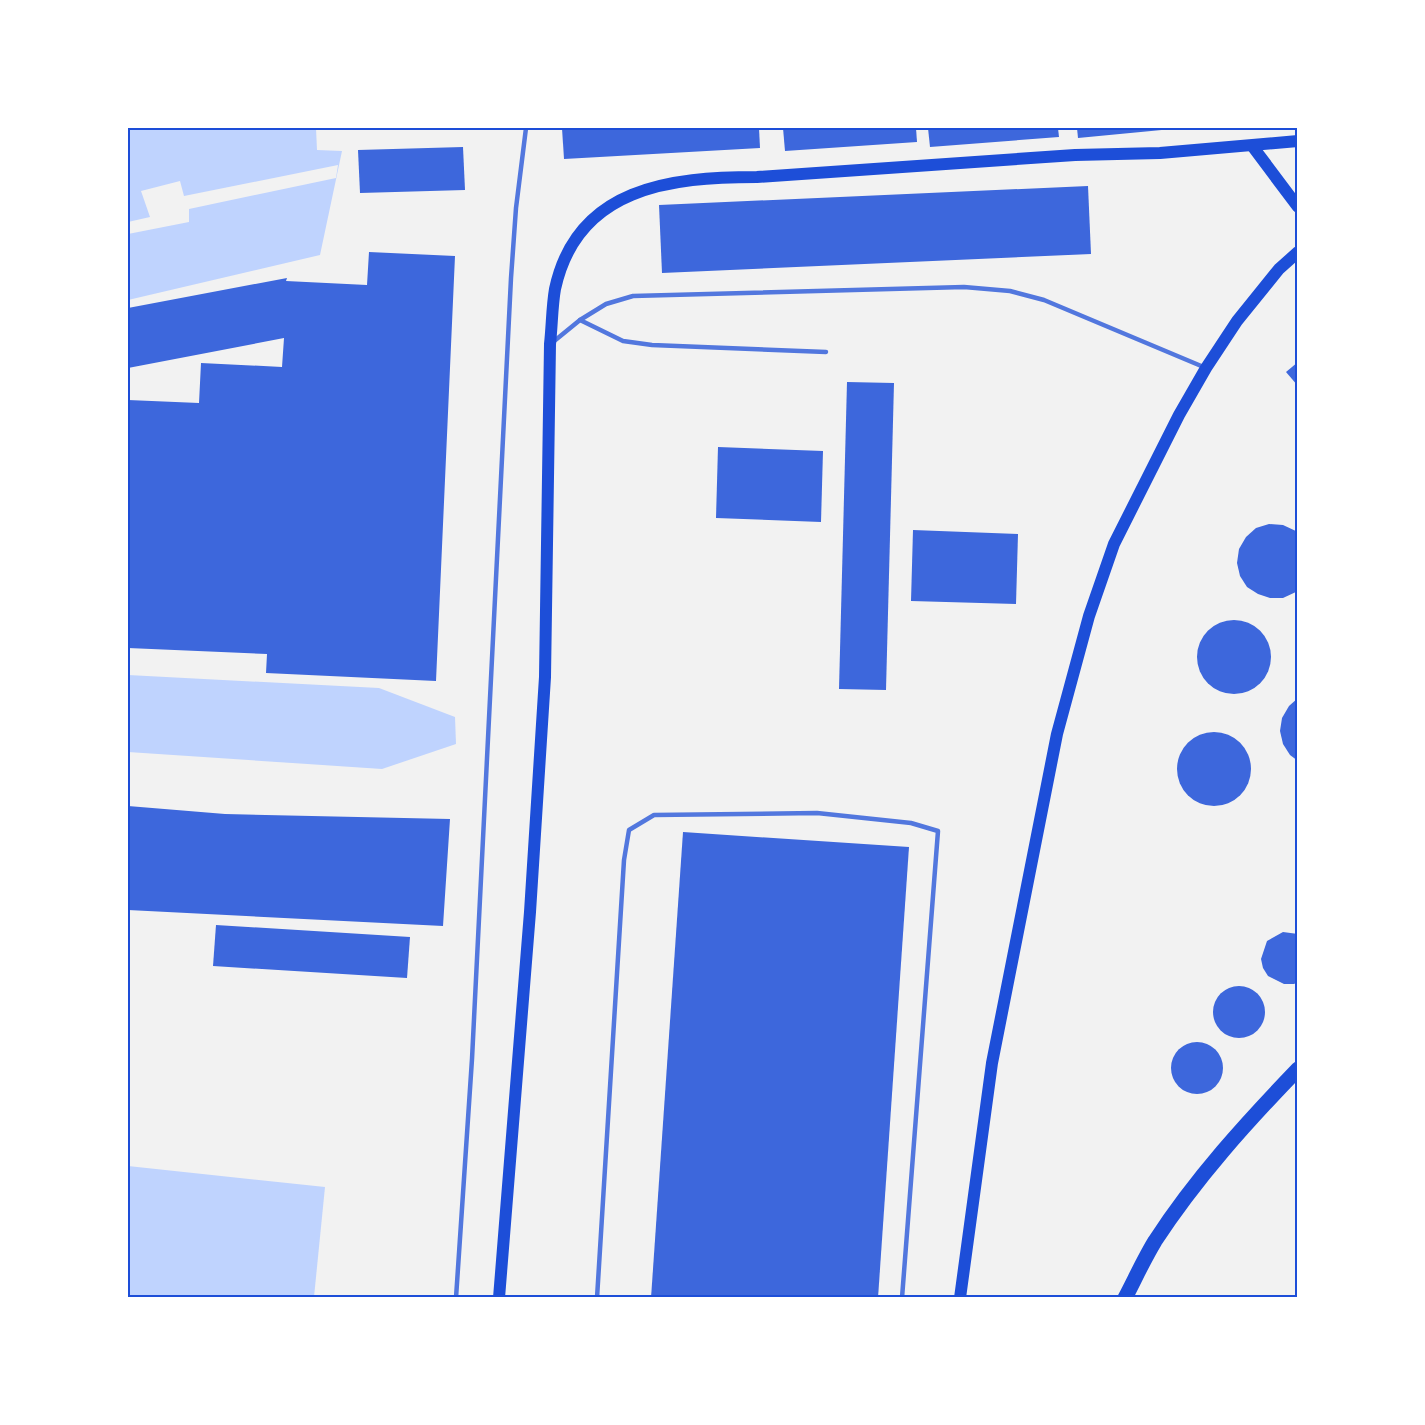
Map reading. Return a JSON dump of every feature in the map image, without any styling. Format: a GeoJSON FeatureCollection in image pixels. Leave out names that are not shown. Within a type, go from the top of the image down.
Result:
{"type":"FeatureCollection","features":[{"type":"Feature","properties":{"kind":"main road"},"geometry":{"type":"LineString","coordinates":[[499,1298],[530,912],[544,677],[550,344],[555,289],[565,258],[586,225],[604,209],[632,194],[673,182],[713,177],[757,177],[1075,155],[1160,153],[1253,147],[1298,141]]}},
{"type":"Feature","properties":{"kind":"main road"},"geometry":{"type":"LineString","coordinates":[[1253,147],[1298,207]]}},
{"type":"Feature","properties":{"kind":"main road"},"geometry":{"type":"LineString","coordinates":[[960,1298],[992,1063],[1057,734],[1089,616],[1114,544],[1149,471],[1206,368],[1237,321],[1279,269],[1298,252]]}},
{"type":"Feature","properties":{"kind":"main road"},"geometry":{"type":"LineString","coordinates":[[1125,1298],[1154,1243],[1197,1181],[1250,1118],[1298,1069]]}},
{"type":"Feature","properties":{"kind":"lane"},"geometry":{"type":"LineString","coordinates":[[456,1298],[472,1059],[513,255],[516,208],[526,128]]}},
{"type":"Feature","properties":{"kind":"lane"},"geometry":{"type":"LineString","coordinates":[[550,344],[580,320],[606,304],[633,296],[964,287],[1010,291],[1044,300],[1206,368]]}},
{"type":"Feature","properties":{"kind":"lane"},"geometry":{"type":"LineString","coordinates":[[580,320],[623,341],[652,345],[826,352]]}},
{"type":"Feature","properties":{"kind":"lane"},"geometry":{"type":"LineString","coordinates":[[597,1298],[624,860],[629,830],[654,815],[817,813],[910,823],[938,831],[902,1298]]}},
{"type":"Feature","properties":{"kind":"water"},"geometry":{"type":"Polygon","coordinates":[[[128,128],[316,128],[317,150],[342,151],[320,255],[128,300],[128,128]]]}},
{"type":"Feature","properties":{"kind":"water"},"geometry":{"type":"Polygon","coordinates":[[[128,675],[379,688],[455,717],[456,744],[382,769],[128,752],[128,675]]]}},
{"type":"Feature","properties":{"kind":"water"},"geometry":{"type":"Polygon","coordinates":[[[128,1166],[325,1187],[314,1297],[128,1297],[128,1166]]]}},
{"type":"Feature","properties":{"kind":"pier"},"geometry":{"type":"Polygon","coordinates":[[[338,165],[336,178],[189,209],[189,222],[128,234],[128,222],[150,217],[141,191],[180,181],[184,196],[338,165]]]}},
{"type":"Feature","properties":{"kind":"building"},"geometry":{"type":"Polygon","coordinates":[[[562,128],[759,128],[760,148],[564,159],[562,128]]]}},
{"type":"Feature","properties":{"kind":"building"},"geometry":{"type":"Polygon","coordinates":[[[783,128],[916,128],[917,142],[785,151],[783,128]]]}},
{"type":"Feature","properties":{"kind":"building"},"geometry":{"type":"Polygon","coordinates":[[[928,128],[1058,128],[1059,137],[930,147],[928,128]]]}},
{"type":"Feature","properties":{"kind":"building"},"geometry":{"type":"Polygon","coordinates":[[[1077,128],[1172,128],[1172,129],[1078,138],[1077,128]]]}},
{"type":"Feature","properties":{"kind":"building"},"geometry":{"type":"Polygon","coordinates":[[[463,147],[465,190],[360,193],[358,150],[463,147]]]}},
{"type":"Feature","properties":{"kind":"building"},"geometry":{"type":"Polygon","coordinates":[[[1088,186],[1091,254],[662,273],[659,205],[1088,186]]]}},
{"type":"Feature","properties":{"kind":"building"},"geometry":{"type":"Polygon","coordinates":[[[369,252],[455,256],[436,681],[266,673],[267,654],[128,648],[128,400],[199,403],[201,363],[282,367],[284,338],[128,368],[128,308],[287,278],[286,281],[367,285],[369,252]]]}},
{"type":"Feature","properties":{"kind":"building"},"geometry":{"type":"Polygon","coordinates":[[[1298,362],[1298,386],[1286,372],[1298,362]]]}},
{"type":"Feature","properties":{"kind":"building"},"geometry":{"type":"Polygon","coordinates":[[[847,382],[894,383],[886,690],[839,689],[847,382]]]}},
{"type":"Feature","properties":{"kind":"building"},"geometry":{"type":"Polygon","coordinates":[[[718,447],[823,451],[821,522],[716,518],[718,447]]]}},
{"type":"Feature","properties":{"kind":"building"},"geometry":{"type":"Polygon","coordinates":[[[1269,524],[1283,525],[1298,532],[1298,591],[1283,598],[1270,598],[1247,587],[1240,576],[1237,563],[1239,549],[1246,537],[1256,528],[1269,524]]]}},
{"type":"Feature","properties":{"kind":"building"},"geometry":{"type":"Polygon","coordinates":[[[913,530],[1018,534],[1016,604],[911,601],[913,530]]]}},
{"type":"Feature","properties":{"kind":"building"},"geometry":{"type":"Polygon","coordinates":[[[1227,620],[1241,620],[1255,626],[1265,636],[1271,650],[1271,664],[1265,678],[1255,688],[1241,694],[1227,694],[1213,688],[1203,678],[1197,664],[1197,650],[1203,636],[1213,626],[1227,620]]]}},
{"type":"Feature","properties":{"kind":"building"},"geometry":{"type":"Polygon","coordinates":[[[1298,698],[1298,761],[1290,755],[1283,744],[1280,731],[1282,718],[1289,706],[1298,698]]]}},
{"type":"Feature","properties":{"kind":"building"},"geometry":{"type":"Polygon","coordinates":[[[1214,732],[1235,738],[1245,748],[1251,769],[1245,790],[1235,800],[1214,806],[1193,800],[1183,790],[1177,769],[1183,748],[1193,738],[1214,732]]]}},
{"type":"Feature","properties":{"kind":"building"},"geometry":{"type":"Polygon","coordinates":[[[128,806],[225,814],[450,819],[443,926],[128,910],[128,806]]]}},
{"type":"Feature","properties":{"kind":"building"},"geometry":{"type":"Polygon","coordinates":[[[683,832],[909,847],[878,1298],[651,1298],[683,832]]]}},
{"type":"Feature","properties":{"kind":"building"},"geometry":{"type":"Polygon","coordinates":[[[216,925],[410,937],[407,978],[213,966],[216,925]]]}},
{"type":"Feature","properties":{"kind":"building"},"geometry":{"type":"Polygon","coordinates":[[[1283,932],[1298,934],[1298,982],[1294,984],[1284,984],[1268,976],[1261,959],[1267,941],[1283,932]]]}},
{"type":"Feature","properties":{"kind":"building"},"geometry":{"type":"Polygon","coordinates":[[[1234,986],[1244,986],[1258,993],[1265,1012],[1258,1031],[1244,1038],[1234,1038],[1224,1034],[1217,1027],[1213,1017],[1213,1007],[1217,997],[1224,990],[1234,986]]]}},
{"type":"Feature","properties":{"kind":"building"},"geometry":{"type":"Polygon","coordinates":[[[1192,1042],[1202,1042],[1216,1049],[1223,1068],[1216,1087],[1202,1094],[1192,1094],[1182,1090],[1175,1083],[1171,1073],[1171,1063],[1175,1053],[1182,1046],[1192,1042]]]}}]}
